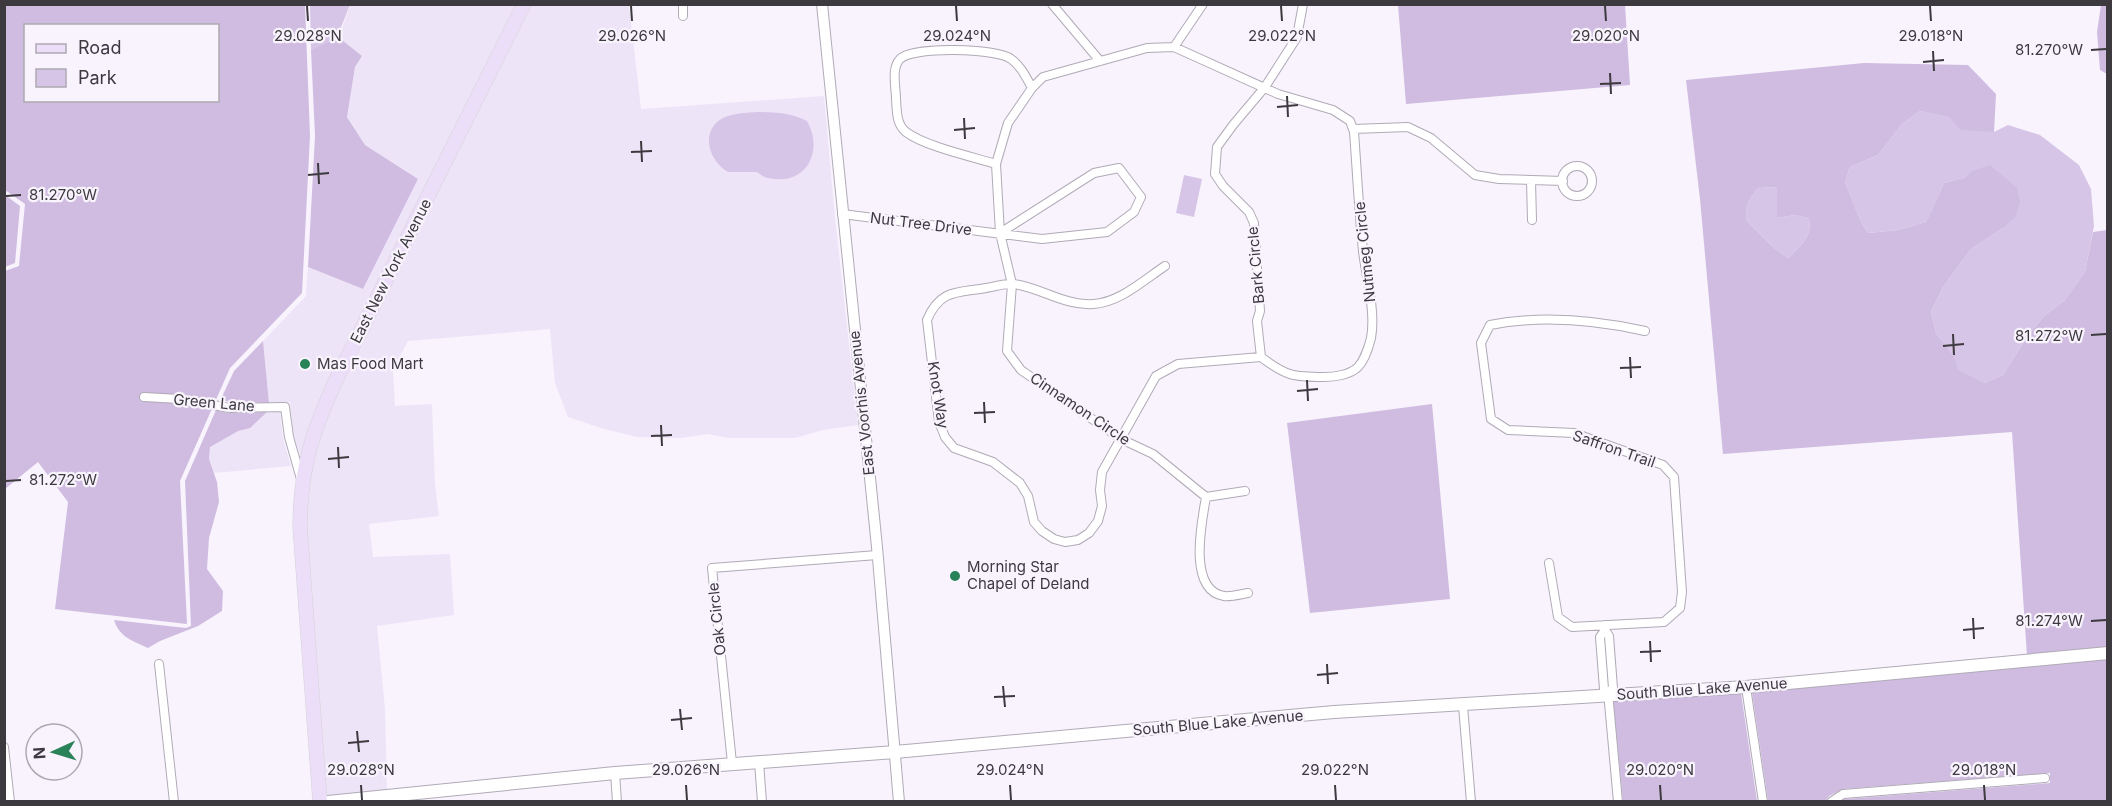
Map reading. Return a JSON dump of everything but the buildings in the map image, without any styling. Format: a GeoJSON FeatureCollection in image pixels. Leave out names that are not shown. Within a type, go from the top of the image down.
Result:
{"type":"FeatureCollection","features":[{"type":"Feature","properties":{"kind":"main road","name":"East New York Avenue"},"geometry":{"type":"LineString","coordinates":[[320,801],[301,544],[302,481],[312,437],[331,392],[524,4]]}},
{"type":"Feature","properties":{"kind":"main road","name":"South Blue Lake Avenue"},"geometry":{"type":"LineString","coordinates":[[328,801],[732,763],[895,752],[1335,712],[1746,687],[2108,653]]}},
{"type":"Feature","properties":{"kind":"street"},"geometry":{"type":"LineString","coordinates":[[683,4],[683,16]]}},
{"type":"Feature","properties":{"kind":"street","name":"East Voorhis Avenue"},"geometry":{"type":"LineString","coordinates":[[822,4],[878,555],[899,801]]}},
{"type":"Feature","properties":{"kind":"street"},"geometry":{"type":"LineString","coordinates":[[1052,4],[1100,61]]}},
{"type":"Feature","properties":{"kind":"street"},"geometry":{"type":"LineString","coordinates":[[1203,4],[1174,47],[1278,94],[1333,110],[1350,121],[1353,129],[1408,127],[1431,138],[1475,175],[1499,179],[1563,181]]}},
{"type":"Feature","properties":{"kind":"street","name":"Bark Circle"},"geometry":{"type":"LineString","coordinates":[[1261,357],[1257,321],[1260,311],[1254,223],[1249,212],[1223,186],[1215,174],[1217,147],[1265,87],[1297,37],[1303,4]]}},
{"type":"Feature","properties":{"kind":"street","name":"Cinnamon Circle"},"geometry":{"type":"LineString","coordinates":[[1174,47],[1148,48],[1043,77],[1032,88],[1008,123],[996,164],[1000,233],[1012,284],[1007,351],[1021,370],[1121,439],[1153,454],[1206,497]]}},
{"type":"Feature","properties":{"kind":"street"},"geometry":{"type":"LineString","coordinates":[[996,164],[915,138],[903,131],[897,119],[895,68],[900,59],[910,53],[995,52],[1010,58],[1023,71],[1032,88]]}},
{"type":"Feature","properties":{"kind":"street","name":"Nutmeg Circle"},"geometry":{"type":"LineString","coordinates":[[1261,357],[1277,370],[1294,377],[1328,377],[1347,374],[1359,367],[1366,353],[1371,337],[1370,291],[1362,239],[1353,129]]}},
{"type":"Feature","properties":{"kind":"street","name":"Nut Tree Drive"},"geometry":{"type":"LineString","coordinates":[[842,214],[1042,239],[1107,232],[1134,212],[1141,197],[1119,168],[1094,173],[1000,233]]}},
{"type":"Feature","properties":{"kind":"street"},"geometry":{"type":"LineString","coordinates":[[1531,181],[1532,220]]}},
{"type":"Feature","properties":{"kind":"street","name":"Knot Way"},"geometry":{"type":"LineString","coordinates":[[1121,439],[1102,471],[1100,490],[1102,506],[1098,521],[1089,533],[1078,540],[1065,542],[1054,539],[1041,531],[1034,522],[1028,496],[1020,483],[993,462],[954,448],[945,437],[939,422],[927,320],[940,299],[950,293],[1012,284],[1061,299],[1093,304],[1106,302],[1121,295],[1165,266]]}},
{"type":"Feature","properties":{"kind":"street","name":"Saffron Trail"},"geometry":{"type":"LineString","coordinates":[[1549,563],[1558,617],[1572,627],[1664,622],[1680,608],[1682,592],[1674,477],[1663,465],[1574,433],[1508,430],[1491,419],[1481,343],[1490,325],[1510,321],[1565,320],[1609,323],[1645,331]]}},
{"type":"Feature","properties":{"kind":"street"},"geometry":{"type":"LineString","coordinates":[[1121,439],[1156,376],[1178,363],[1261,357]]}},
{"type":"Feature","properties":{"kind":"street","name":"Green Lane"},"geometry":{"type":"LineString","coordinates":[[144,397],[180,399],[230,408],[285,407],[289,437],[302,481]]}},
{"type":"Feature","properties":{"kind":"street"},"geometry":{"type":"LineString","coordinates":[[1245,491],[1206,497],[1199,534],[1199,557],[1204,579],[1212,590],[1223,596],[1248,593]]}},
{"type":"Feature","properties":{"kind":"street","name":"Oak Circle"},"geometry":{"type":"LineString","coordinates":[[732,763],[711,568],[878,555]]}},
{"type":"Feature","properties":{"kind":"street"},"geometry":{"type":"LineString","coordinates":[[1605,627],[1600,637],[1618,801]]}},
{"type":"Feature","properties":{"kind":"street"},"geometry":{"type":"LineString","coordinates":[[159,664],[174,801]]}},
{"type":"Feature","properties":{"kind":"street"},"geometry":{"type":"LineString","coordinates":[[1746,687],[1762,801]]}},
{"type":"Feature","properties":{"kind":"street"},"geometry":{"type":"LineString","coordinates":[[1463,706],[1471,801]]}},
{"type":"Feature","properties":{"kind":"street"},"geometry":{"type":"LineString","coordinates":[[4,747],[10,801]]}},
{"type":"Feature","properties":{"kind":"street"},"geometry":{"type":"LineString","coordinates":[[759,762],[762,801]]}},
{"type":"Feature","properties":{"kind":"street"},"geometry":{"type":"LineString","coordinates":[[615,774],[617,801]]}},
{"type":"Feature","properties":{"kind":"street"},"geometry":{"type":"LineString","coordinates":[[1831,801],[1843,794],[2045,778]]}},
{"type":"Feature","properties":{"kind":"shaded area"},"geometry":{"type":"Polygon","coordinates":[[[5,5],[305,5],[310,136],[302,293],[230,368],[180,481],[187,624],[55,609],[68,502],[38,462],[5,489],[5,271],[19,266],[25,204],[5,190],[5,5]]]}},
{"type":"Feature","properties":{"kind":"shaded area"},"geometry":{"type":"Polygon","coordinates":[[[350,5],[518,5],[307,436],[301,458],[294,436],[290,402],[269,403],[263,341],[306,296],[308,267],[363,289],[418,179],[365,145],[347,116],[355,67],[362,56],[337,36],[350,5]]]}},
{"type":"Feature","properties":{"kind":"shaded area"},"geometry":{"type":"Polygon","coordinates":[[[530,5],[629,5],[641,109],[824,96],[858,425],[823,430],[795,438],[729,438],[707,434],[681,438],[637,437],[568,417],[555,383],[550,329],[408,341],[393,370],[395,406],[432,404],[435,484],[439,516],[369,524],[373,557],[450,554],[454,615],[377,626],[385,709],[387,790],[325,797],[306,513],[313,452],[329,409],[530,5]],[[716,123],[709,146],[744,171],[757,172],[716,123]]]}},
{"type":"Feature","properties":{"kind":"shaded area"},"geometry":{"type":"Polygon","coordinates":[[[1398,5],[1625,5],[1630,85],[1406,104],[1398,5]]]}},
{"type":"Feature","properties":{"kind":"shaded area"},"geometry":{"type":"Polygon","coordinates":[[[2101,5],[2107,5],[2107,74],[2100,70],[2097,32],[2101,5]]]}},
{"type":"Feature","properties":{"kind":"shaded area"},"geometry":{"type":"Polygon","coordinates":[[[337,36],[362,56],[355,67],[347,117],[365,145],[418,179],[363,289],[308,267],[315,136],[311,50],[336,39],[337,36]]]}},
{"type":"Feature","properties":{"kind":"shaded area"},"geometry":{"type":"Polygon","coordinates":[[[1864,63],[1968,65],[1996,94],[1994,132],[1961,130],[1949,117],[1920,111],[1902,124],[1878,155],[1850,167],[1845,182],[1861,222],[1868,233],[1898,230],[1926,222],[1944,183],[1966,177],[1972,171],[1990,165],[2017,188],[2020,202],[2015,217],[2003,228],[1971,249],[1943,287],[1931,312],[1936,333],[1954,356],[1958,370],[1985,383],[2003,375],[2029,334],[2044,316],[2064,301],[2085,272],[2093,232],[2107,230],[2107,648],[2027,656],[2012,432],[1723,454],[1700,199],[1686,80],[1864,63]],[[1777,187],[1758,188],[1748,203],[1746,220],[1773,247],[1788,258],[1808,235],[1810,224],[1808,218],[1795,215],[1777,218],[1777,187]]]}},
{"type":"Feature","properties":{"kind":"shaded area"},"geometry":{"type":"Polygon","coordinates":[[[5,195],[20,206],[15,263],[5,267],[5,195]]]}},
{"type":"Feature","properties":{"kind":"shaded area"},"geometry":{"type":"Polygon","coordinates":[[[263,341],[269,403],[220,401],[234,371],[263,341]]]}},
{"type":"Feature","properties":{"kind":"shaded area"},"geometry":{"type":"Polygon","coordinates":[[[1432,404],[1450,599],[1310,613],[1287,423],[1432,404]]]}},
{"type":"Feature","properties":{"kind":"shaded area"},"geometry":{"type":"Polygon","coordinates":[[[216,410],[229,413],[267,412],[250,428],[238,431],[210,447],[209,459],[217,482],[219,502],[209,538],[207,569],[223,591],[222,611],[198,626],[148,648],[132,641],[119,631],[114,620],[186,628],[191,626],[185,481],[216,410]]]}},
{"type":"Feature","properties":{"kind":"shaded area"},"geometry":{"type":"Polygon","coordinates":[[[267,412],[280,412],[283,439],[291,466],[214,473],[209,459],[210,447],[238,430],[250,427],[267,412]]]}},
{"type":"Feature","properties":{"kind":"shaded area"},"geometry":{"type":"Polygon","coordinates":[[[2107,658],[2107,801],[1841,801],[2050,783],[2050,773],[1843,789],[1829,796],[1825,801],[1768,801],[1752,692],[2107,658]]]}},
{"type":"Feature","properties":{"kind":"shaded area"},"geometry":{"type":"Polygon","coordinates":[[[1741,693],[1757,801],[1623,801],[1613,701],[1741,693]]]}},
{"type":"Feature","properties":{"kind":"green space"},"geometry":{"type":"Polygon","coordinates":[[[310,5],[350,5],[338,34],[328,43],[311,50],[310,5]]]}},
{"type":"Feature","properties":{"kind":"green space"},"geometry":{"type":"Polygon","coordinates":[[[1920,111],[1950,117],[1994,132],[2008,125],[2040,135],[2079,165],[2091,189],[2094,226],[2085,272],[2064,301],[2044,316],[2029,334],[2003,375],[1985,383],[1957,370],[1954,356],[1936,333],[1931,312],[1943,287],[1971,249],[2003,228],[1966,177],[1944,183],[1926,222],[1898,230],[1868,233],[1861,222],[1845,182],[1850,167],[1878,155],[1902,124],[1920,111]]]}},
{"type":"Feature","properties":{"kind":"green space"},"geometry":{"type":"Polygon","coordinates":[[[757,112],[795,116],[807,121],[814,142],[810,162],[804,170],[786,179],[774,179],[757,172],[728,172],[717,163],[709,143],[709,136],[716,123],[730,115],[757,112]]]}},
{"type":"Feature","properties":{"kind":"green space"},"geometry":{"type":"Polygon","coordinates":[[[1184,175],[1202,179],[1194,217],[1176,213],[1184,175]]]}},
{"type":"Feature","properties":{"kind":"green space"},"geometry":{"type":"Polygon","coordinates":[[[1777,187],[1777,218],[1795,215],[1808,218],[1810,224],[1805,240],[1788,258],[1773,247],[1746,220],[1748,203],[1758,188],[1777,187]]]}},
{"type":"Feature","properties":{"kind":"place","name":"Mas Food Mart"},"geometry":{"type":"Point","coordinates":[305,364]}},
{"type":"Feature","properties":{"kind":"place","name":"Morning Star Chapel of Deland"},"geometry":{"type":"Point","coordinates":[955,576]}}]}
